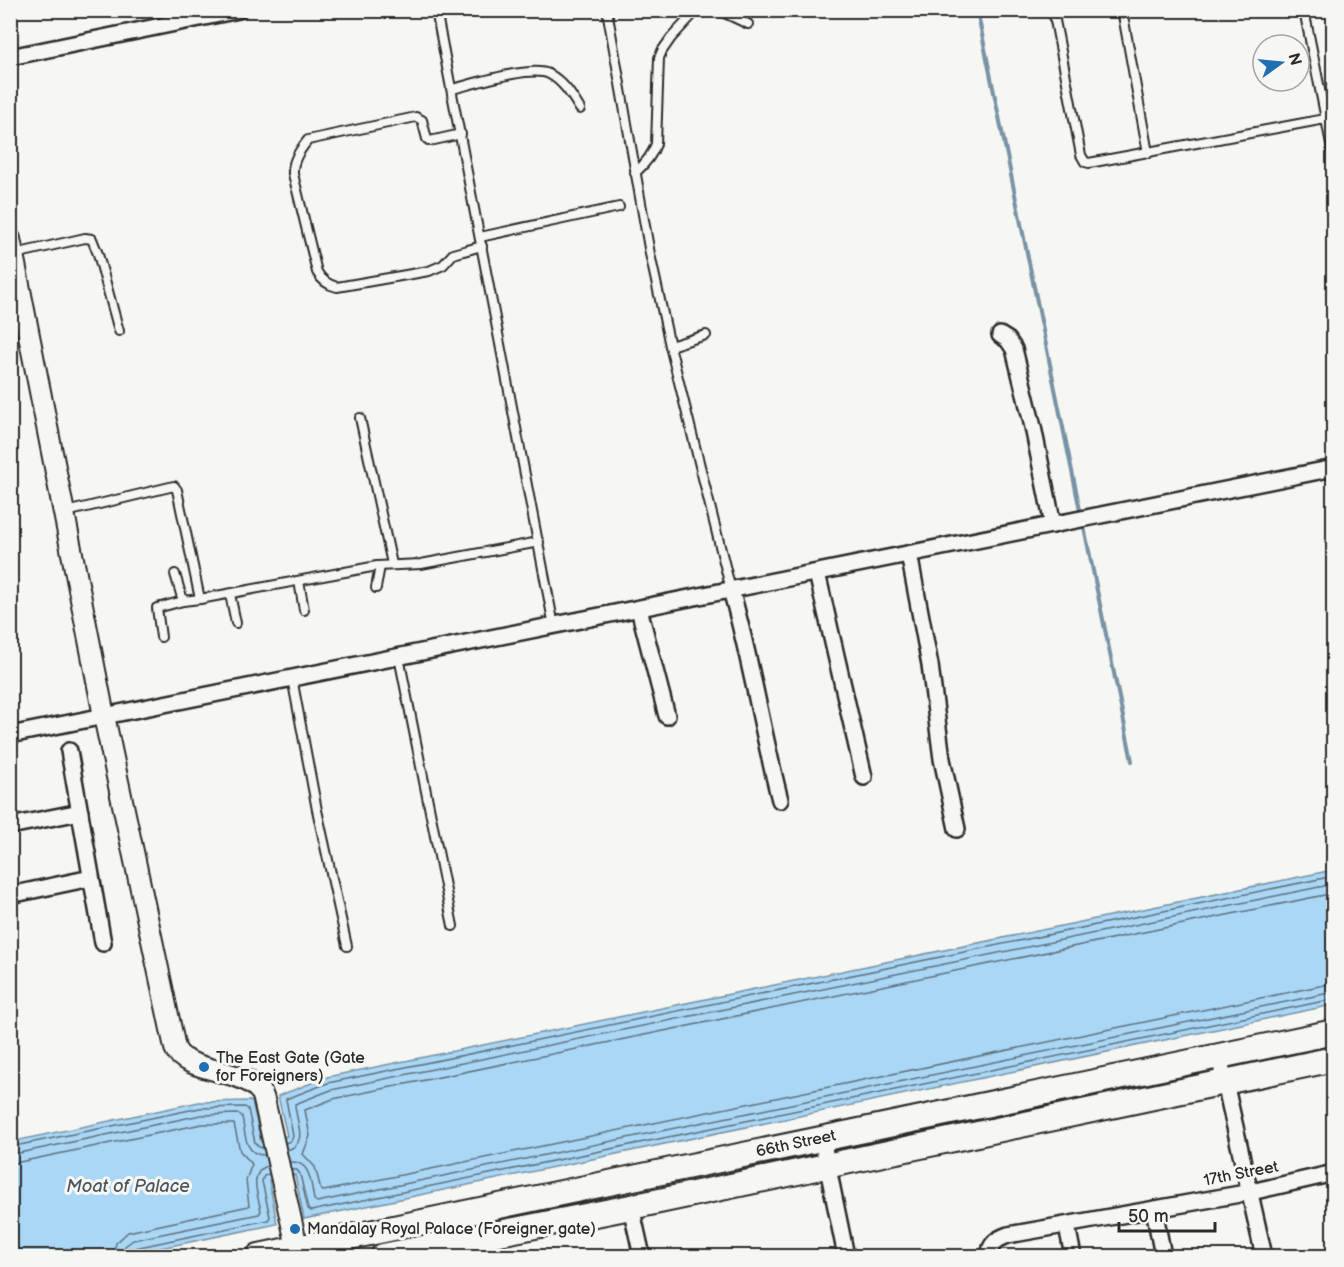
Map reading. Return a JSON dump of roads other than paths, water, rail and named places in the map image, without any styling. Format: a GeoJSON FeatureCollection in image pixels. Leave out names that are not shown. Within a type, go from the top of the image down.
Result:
{"type":"FeatureCollection","features":[{"type":"Feature","properties":{"kind":"main road","name":"66th Street"},"geometry":{"type":"LineString","coordinates":[[259,1257],[298,1252],[1334,1032]]}},
{"type":"Feature","properties":{"kind":"main road","name":"66th Street"},"geometry":{"type":"LineString","coordinates":[[383,1257],[1334,1059]]}},
{"type":"Feature","properties":{"kind":"street"},"geometry":{"type":"LineString","coordinates":[[10,57],[177,16],[239,10]]}},
{"type":"Feature","properties":{"kind":"street"},"geometry":{"type":"LineString","coordinates":[[12,247],[104,716],[177,1052],[190,1062],[235,1077],[257,1088],[263,1096],[298,1252]]}},
{"type":"Feature","properties":{"kind":"street"},"geometry":{"type":"LineString","coordinates":[[1000,335],[1008,340],[1014,349],[1053,525]]}},
{"type":"Feature","properties":{"kind":"street"},"geometry":{"type":"LineString","coordinates":[[10,735],[1334,468]]}},
{"type":"Feature","properties":{"kind":"street"},"geometry":{"type":"LineString","coordinates":[[909,554],[930,665],[942,759],[957,830]]}},
{"type":"Feature","properties":{"kind":"street"},"geometry":{"type":"LineString","coordinates":[[817,573],[864,777]]}},
{"type":"Feature","properties":{"kind":"street"},"geometry":{"type":"LineString","coordinates":[[730,590],[739,620],[761,726],[780,800]]}},
{"type":"Feature","properties":{"kind":"street"},"geometry":{"type":"LineString","coordinates":[[639,609],[667,716]]}},
{"type":"Feature","properties":{"kind":"street"},"geometry":{"type":"LineString","coordinates":[[69,751],[103,943]]}},
{"type":"Feature","properties":{"kind":"street"},"geometry":{"type":"LineString","coordinates":[[10,826],[80,812]]}},
{"type":"Feature","properties":{"kind":"street"},"geometry":{"type":"LineString","coordinates":[[10,895],[91,878]]}},
{"type":"Feature","properties":{"kind":"street"},"geometry":{"type":"LineString","coordinates":[[1219,1056],[1264,1257]]}},
{"type":"Feature","properties":{"kind":"street"},"geometry":{"type":"LineString","coordinates":[[822,1139],[846,1257]]}},
{"type":"Feature","properties":{"kind":"street","name":"17th Street"},"geometry":{"type":"LineString","coordinates":[[990,1257],[990,1249],[1000,1238],[1251,1192],[1334,1173]]}},
{"type":"Feature","properties":{"kind":"street"},"geometry":{"type":"LineString","coordinates":[[631,1207],[642,1257]]}},
{"type":"Feature","properties":{"kind":"street"},"geometry":{"type":"LineString","coordinates":[[1154,1209],[1163,1257]]}},
{"type":"Feature","properties":{"kind":"street"},"geometry":{"type":"LineString","coordinates":[[1067,1226],[1073,1257]]}},
{"type":"Feature","properties":{"kind":"lane"},"geometry":{"type":"LineString","coordinates":[[436,10],[554,626]]}},
{"type":"Feature","properties":{"kind":"lane"},"geometry":{"type":"LineString","coordinates":[[607,10],[648,243],[670,346],[730,590]]}},
{"type":"Feature","properties":{"kind":"lane"},"geometry":{"type":"LineString","coordinates":[[635,173],[645,164],[656,144],[658,68],[662,51],[697,10]]}},
{"type":"Feature","properties":{"kind":"lane"},"geometry":{"type":"LineString","coordinates":[[718,10],[748,24]]}},
{"type":"Feature","properties":{"kind":"lane"},"geometry":{"type":"LineString","coordinates":[[1053,10],[1083,159],[1089,164],[1325,119]]}},
{"type":"Feature","properties":{"kind":"lane"},"geometry":{"type":"LineString","coordinates":[[1122,10],[1148,153]]}},
{"type":"Feature","properties":{"kind":"lane"},"geometry":{"type":"LineString","coordinates":[[1316,10],[1304,11],[1334,159]]}},
{"type":"Feature","properties":{"kind":"lane"},"geometry":{"type":"LineString","coordinates":[[452,89],[523,72],[539,71],[548,73],[559,81],[580,109]]}},
{"type":"Feature","properties":{"kind":"lane"},"geometry":{"type":"LineString","coordinates":[[461,134],[430,141],[427,139],[422,120],[416,117],[308,140],[294,161],[293,174],[318,272],[321,279],[332,286],[429,271],[443,265],[453,255],[482,246]]}},
{"type":"Feature","properties":{"kind":"lane"},"geometry":{"type":"LineString","coordinates":[[480,237],[619,207]]}},
{"type":"Feature","properties":{"kind":"lane"},"geometry":{"type":"LineString","coordinates":[[12,247],[92,239],[119,331]]}},
{"type":"Feature","properties":{"kind":"lane"},"geometry":{"type":"LineString","coordinates":[[670,346],[706,335]]}},
{"type":"Feature","properties":{"kind":"lane"},"geometry":{"type":"LineString","coordinates":[[360,418],[392,564]]}},
{"type":"Feature","properties":{"kind":"lane"},"geometry":{"type":"LineString","coordinates":[[63,512],[174,486],[177,490],[200,599]]}},
{"type":"Feature","properties":{"kind":"lane"},"geometry":{"type":"LineString","coordinates":[[161,637],[157,608],[183,601],[392,564],[421,564],[539,542]]}},
{"type":"Feature","properties":{"kind":"lane"},"geometry":{"type":"LineString","coordinates":[[376,588],[380,566]]}},
{"type":"Feature","properties":{"kind":"lane"},"geometry":{"type":"LineString","coordinates":[[175,574],[183,601]]}},
{"type":"Feature","properties":{"kind":"lane"},"geometry":{"type":"LineString","coordinates":[[299,581],[304,610]]}},
{"type":"Feature","properties":{"kind":"lane"},"geometry":{"type":"LineString","coordinates":[[230,594],[236,623]]}},
{"type":"Feature","properties":{"kind":"lane"},"geometry":{"type":"LineString","coordinates":[[399,657],[453,926]]}},
{"type":"Feature","properties":{"kind":"lane"},"geometry":{"type":"LineString","coordinates":[[292,678],[317,810],[347,946]]}},
{"type":"Feature","properties":{"kind":"water","name":"Moat of Palace"},"geometry":{"type":"Polygon","coordinates":[[[1333,870],[1333,1005],[304,1219],[295,1175],[269,1180],[277,1224],[122,1256],[11,1256],[10,1142],[199,1102],[252,1101],[261,1142],[287,1136],[278,1096],[327,1077],[1333,870]]]}},
{"type":"Feature","properties":{"kind":"waterway"},"geometry":{"type":"LineString","coordinates":[[977,10],[1081,515]]}},
{"type":"Feature","properties":{"kind":"waterway"},"geometry":{"type":"LineString","coordinates":[[1083,522],[1132,761]]}},
{"type":"Feature","properties":{"kind":"place","name":"The East Gate (Gate for Foreigners)"},"geometry":{"type":"Point","coordinates":[204,1067]}},
{"type":"Feature","properties":{"kind":"place","name":"Mandalay Royal Palace (Foreigner gate)"},"geometry":{"type":"Point","coordinates":[295,1229]}}]}
